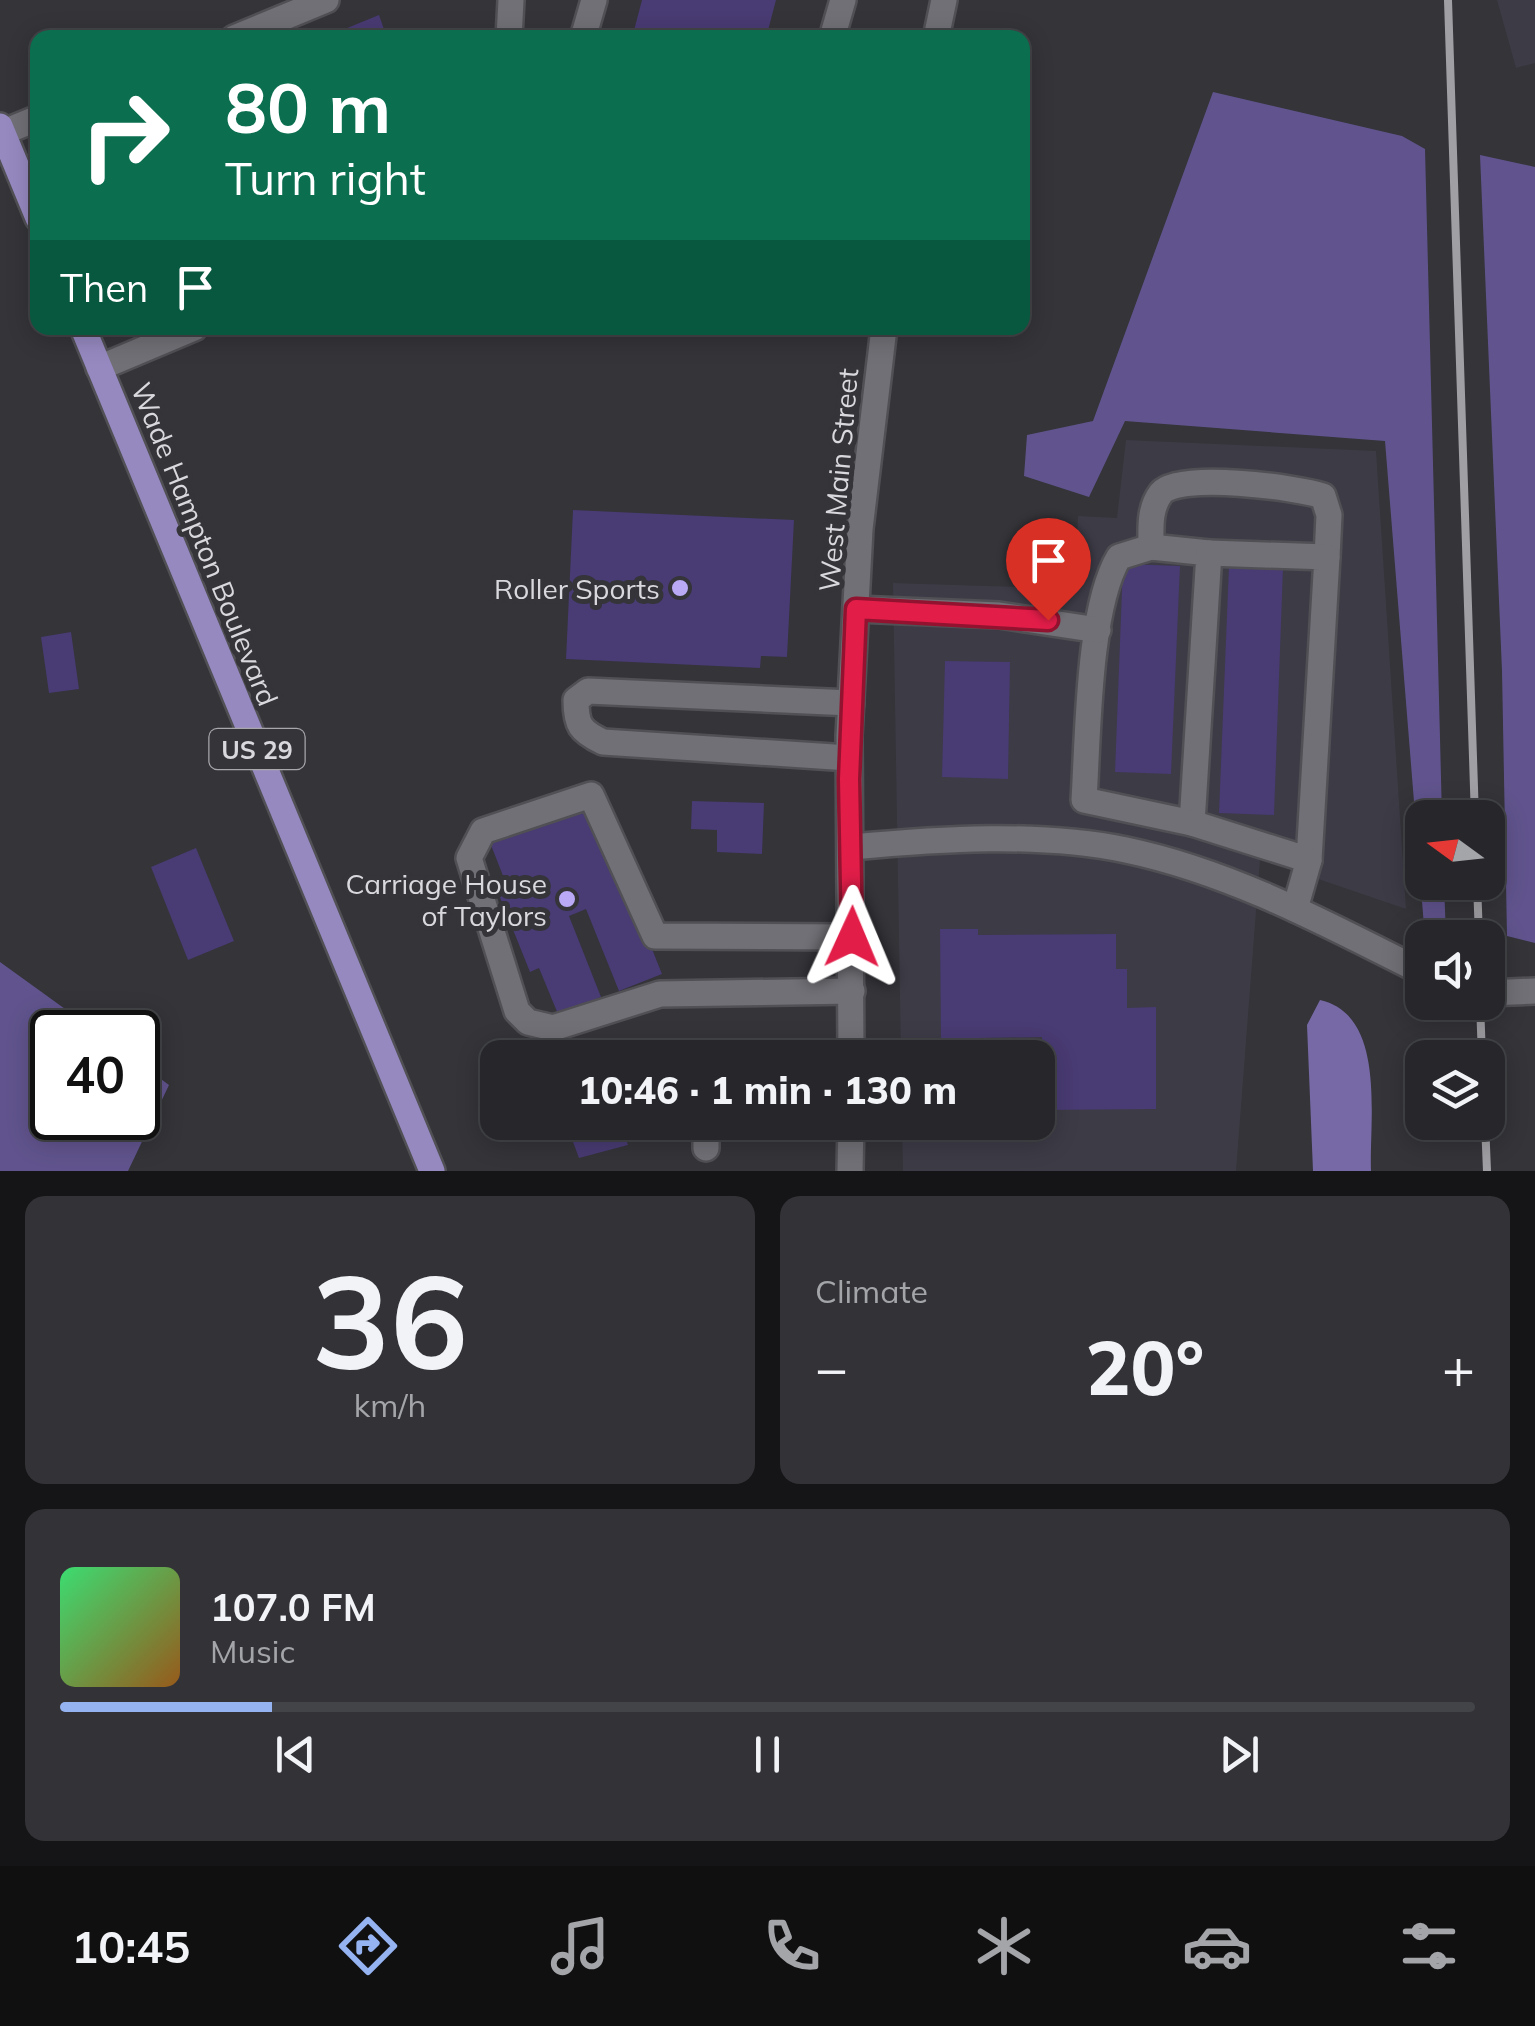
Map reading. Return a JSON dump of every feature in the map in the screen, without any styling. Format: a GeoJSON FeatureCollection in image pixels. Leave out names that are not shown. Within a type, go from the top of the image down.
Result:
{"type":"FeatureCollection","features":[{"type":"Feature","properties":{"kind":"main road"},"geometry":{"type":"LineString","coordinates":[[1,130],[30,199]]}},
{"type":"Feature","properties":{"kind":"main road","name":"Wade Hampton Boulevard"},"geometry":{"type":"LineString","coordinates":[[86,335],[432,1171]]}},
{"type":"Feature","properties":{"kind":"street"},"geometry":{"type":"LineString","coordinates":[[272,30],[326,0]]}},
{"type":"Feature","properties":{"kind":"street"},"geometry":{"type":"LineString","coordinates":[[509,30],[511,0]]}},
{"type":"Feature","properties":{"kind":"street"},"geometry":{"type":"LineString","coordinates":[[585,30],[594,0]]}},
{"type":"Feature","properties":{"kind":"street"},"geometry":{"type":"LineString","coordinates":[[834,30],[843,0]]}},
{"type":"Feature","properties":{"kind":"street"},"geometry":{"type":"LineString","coordinates":[[938,30],[944,0]]}},
{"type":"Feature","properties":{"kind":"street"},"geometry":{"type":"LineString","coordinates":[[1,130],[30,121]]}},
{"type":"Feature","properties":{"kind":"street"},"geometry":{"type":"LineString","coordinates":[[100,368],[178,335]]}},
{"type":"Feature","properties":{"kind":"street","name":"West Main Street"},"geometry":{"type":"LineString","coordinates":[[851,1040],[851,703],[865,476],[883,335]]}},
{"type":"Feature","properties":{"kind":"street"},"geometry":{"type":"LineString","coordinates":[[1151,547],[1152,511],[1163,490],[1186,481],[1324,496],[1329,516],[1310,860],[1295,909]]}},
{"type":"Feature","properties":{"kind":"street"},"geometry":{"type":"LineString","coordinates":[[1077,844],[1098,630],[1110,572],[1118,557],[1151,547],[1327,557]]}},
{"type":"Feature","properties":{"kind":"street"},"geometry":{"type":"LineString","coordinates":[[1192,823],[1209,553]]}},
{"type":"Feature","properties":{"kind":"street"},"geometry":{"type":"LineString","coordinates":[[856,609],[999,615],[1098,630]]}},
{"type":"Feature","properties":{"kind":"street"},"geometry":{"type":"LineString","coordinates":[[849,758],[603,742],[583,733],[576,722],[576,700],[588,692],[851,703]]}},
{"type":"Feature","properties":{"kind":"street"},"geometry":{"type":"LineString","coordinates":[[852,937],[654,936],[591,795],[484,831],[468,858],[517,1012],[540,1028],[554,1028],[660,994],[852,992]]}},
{"type":"Feature","properties":{"kind":"street"},"geometry":{"type":"LineString","coordinates":[[1084,800],[1192,823],[1310,860]]}},
{"type":"Feature","properties":{"kind":"street"},"geometry":{"type":"LineString","coordinates":[[851,847],[1077,844],[1159,858],[1243,886],[1405,964]]}},
{"type":"Feature","properties":{"kind":"street"},"geometry":{"type":"LineString","coordinates":[[1505,992],[1535,991]]}},
{"type":"Feature","properties":{"kind":"street"},"geometry":{"type":"LineString","coordinates":[[850,1171],[851,1140]]}},
{"type":"Feature","properties":{"kind":"shaded area"},"geometry":{"type":"Polygon","coordinates":[[[1497,0],[1535,0],[1535,63],[1516,68],[1497,0]]]}},
{"type":"Feature","properties":{"kind":"shaded area"},"geometry":{"type":"Polygon","coordinates":[[[1213,92],[1402,136],[1425,149],[1442,800],[1414,800],[1385,441],[1125,421],[1089,497],[1024,476],[1027,435],[1093,421],[1213,92]]]}},
{"type":"Feature","properties":{"kind":"shaded area"},"geometry":{"type":"Polygon","coordinates":[[[1480,155],[1535,167],[1535,943],[1507,936],[1502,671],[1480,155]]]}},
{"type":"Feature","properties":{"kind":"shaded area"},"geometry":{"type":"Polygon","coordinates":[[[1126,440],[1376,451],[1406,909],[1260,859],[1236,1171],[903,1171],[902,1140],[1055,1140],[1055,1040],[901,1040],[893,583],[1075,589],[1078,516],[1117,518],[1126,440]]]}},
{"type":"Feature","properties":{"kind":"shaded area"},"geometry":{"type":"Polygon","coordinates":[[[1422,900],[1445,900],[1445,920],[1424,920],[1422,900]]]}},
{"type":"Feature","properties":{"kind":"shaded area"},"geometry":{"type":"Polygon","coordinates":[[[0,962],[67,1010],[30,1010],[30,1140],[143,1140],[128,1171],[0,1171],[0,962]]]}},
{"type":"Feature","properties":{"kind":"shaded area"},"geometry":{"type":"Polygon","coordinates":[[[1320,1000],[1341,1010],[1356,1026],[1365,1047],[1372,1098],[1371,1171],[1313,1171],[1307,1025],[1320,1000]]]}},
{"type":"Feature","properties":{"kind":"shaded area"},"geometry":{"type":"Polygon","coordinates":[[[160,1078],[169,1085],[160,1104],[160,1078]]]}},
{"type":"Feature","properties":{"kind":"building"},"geometry":{"type":"Polygon","coordinates":[[[642,0],[776,0],[768,30],[634,30],[642,0]]]}},
{"type":"Feature","properties":{"kind":"building"},"geometry":{"type":"Polygon","coordinates":[[[379,15],[384,30],[342,30],[379,15]]]}},
{"type":"Feature","properties":{"kind":"building","name":"Roller Sports"},"geometry":{"type":"Polygon","coordinates":[[[573,510],[794,520],[787,657],[761,656],[760,668],[566,659],[573,510]]]}},
{"type":"Feature","properties":{"kind":"building"},"geometry":{"type":"Polygon","coordinates":[[[1123,564],[1180,566],[1171,774],[1115,772],[1123,564]]]}},
{"type":"Feature","properties":{"kind":"building"},"geometry":{"type":"Polygon","coordinates":[[[1229,566],[1283,568],[1274,815],[1219,813],[1229,566]]]}},
{"type":"Feature","properties":{"kind":"building"},"geometry":{"type":"Polygon","coordinates":[[[71,632],[79,689],[49,693],[41,637],[71,632]]]}},
{"type":"Feature","properties":{"kind":"building"},"geometry":{"type":"Polygon","coordinates":[[[945,661],[1010,662],[1008,779],[942,777],[945,661]]]}},
{"type":"Feature","properties":{"kind":"building","name":"Carriage House of Taylors"},"geometry":{"type":"Polygon","coordinates":[[[592,799],[662,974],[619,991],[586,909],[569,916],[601,997],[558,1014],[539,968],[530,972],[497,890],[507,886],[489,840],[592,799]]]}},
{"type":"Feature","properties":{"kind":"building"},"geometry":{"type":"Polygon","coordinates":[[[692,801],[764,803],[762,854],[717,852],[717,830],[691,829],[692,801]]]}},
{"type":"Feature","properties":{"kind":"building"},"geometry":{"type":"Polygon","coordinates":[[[196,848],[234,941],[188,960],[151,867],[196,848]]]}},
{"type":"Feature","properties":{"kind":"building"},"geometry":{"type":"Polygon","coordinates":[[[940,929],[978,929],[978,935],[1116,934],[1116,969],[1127,969],[1127,1008],[1156,1007],[1156,1109],[1055,1110],[1055,1040],[941,1040],[940,929]]]}},
{"type":"Feature","properties":{"kind":"building"},"geometry":{"type":"Polygon","coordinates":[[[572,1140],[626,1140],[628,1145],[579,1158],[572,1140]]]}},
{"type":"Feature","properties":{"kind":"railway"},"geometry":{"type":"LineString","coordinates":[[1448,0],[1474,800]]}},
{"type":"Feature","properties":{"kind":"railway"},"geometry":{"type":"LineString","coordinates":[[1478,900],[1478,920]]}},
{"type":"Feature","properties":{"kind":"railway"},"geometry":{"type":"LineString","coordinates":[[1481,1020],[1481,1040]]}},
{"type":"Feature","properties":{"kind":"railway"},"geometry":{"type":"LineString","coordinates":[[1486,1140],[1487,1171]]}},
{"type":"Feature","properties":{"kind":"place","name":"Roller Sports"},"geometry":{"type":"Point","coordinates":[680,588]}},
{"type":"Feature","properties":{"kind":"place","name":"Carriage House of Taylors"},"geometry":{"type":"Point","coordinates":[567,899]}},
{"type":"Feature","properties":{"kind":"route"},"geometry":{"type":"LineString","coordinates":[[852,937],[848,800],[856,609],[1048,620]]}}]}
